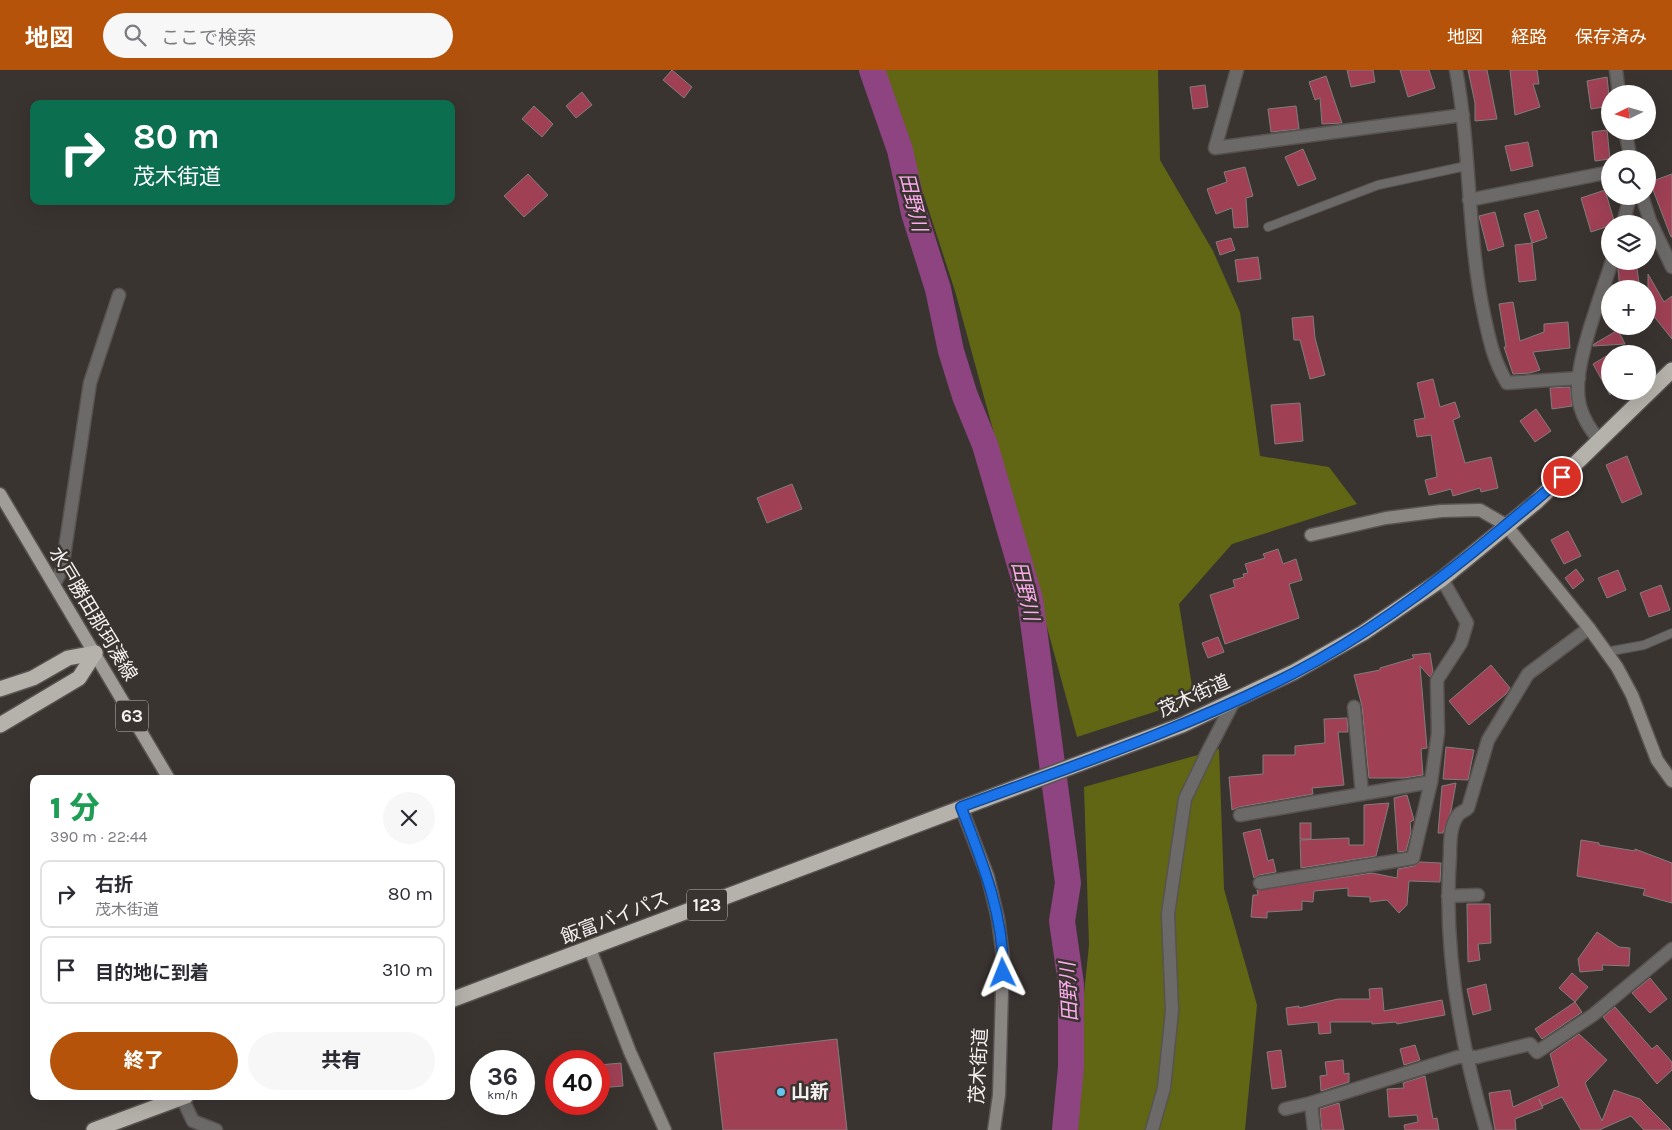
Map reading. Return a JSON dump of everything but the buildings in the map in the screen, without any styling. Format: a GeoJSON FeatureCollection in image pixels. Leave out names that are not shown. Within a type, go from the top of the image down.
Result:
{"type":"FeatureCollection","features":[{"type":"Feature","properties":{"kind":"highway","name":"茂木街道"},"geometry":{"type":"LineString","coordinates":[[961,807],[1182,725],[1294,672],[1363,633],[1442,579],[1536,502],[1672,370]]}},
{"type":"Feature","properties":{"kind":"highway"},"geometry":{"type":"LineString","coordinates":[[0,689],[33,678],[68,658],[95,653]]}},
{"type":"Feature","properties":{"kind":"highway"},"geometry":{"type":"LineString","coordinates":[[0,725],[79,678],[95,653]]}},
{"type":"Feature","properties":{"kind":"highway","name":"飯富バイパス"},"geometry":{"type":"LineString","coordinates":[[455,999],[961,807]]}},
{"type":"Feature","properties":{"kind":"highway"},"geometry":{"type":"LineString","coordinates":[[94,1130],[176,1100]]}},
{"type":"Feature","properties":{"kind":"main road","name":"水戸勝田那珂湊線"},"geometry":{"type":"LineString","coordinates":[[0,494],[167,775]]}},
{"type":"Feature","properties":{"kind":"street"},"geometry":{"type":"LineString","coordinates":[[1237,70],[1215,148],[1463,114]]}},
{"type":"Feature","properties":{"kind":"street"},"geometry":{"type":"LineString","coordinates":[[1456,70],[1463,114],[1478,288],[1494,362],[1507,383],[1579,378]]}},
{"type":"Feature","properties":{"kind":"street"},"geometry":{"type":"LineString","coordinates":[[1616,70],[1618,85]]}},
{"type":"Feature","properties":{"kind":"street"},"geometry":{"type":"LineString","coordinates":[[1469,200],[1601,174]]}},
{"type":"Feature","properties":{"kind":"street"},"geometry":{"type":"LineString","coordinates":[[1645,205],[1650,221],[1672,267]]}},
{"type":"Feature","properties":{"kind":"street"},"geometry":{"type":"LineString","coordinates":[[1600,440],[1584,419],[1577,390],[1609,270]]}},
{"type":"Feature","properties":{"kind":"street"},"geometry":{"type":"LineString","coordinates":[[54,585],[62,569],[90,383],[119,295]]}},
{"type":"Feature","properties":{"kind":"street"},"geometry":{"type":"LineString","coordinates":[[1311,535],[1386,518],[1441,511],[1480,510],[1506,525],[1589,628],[1617,666],[1632,695],[1657,760],[1672,781]]}},
{"type":"Feature","properties":{"kind":"street"},"geometry":{"type":"LineString","coordinates":[[1260,883],[1413,858],[1431,782],[1438,733],[1437,680],[1461,643],[1467,623],[1442,579]]}},
{"type":"Feature","properties":{"kind":"street"},"geometry":{"type":"LineString","coordinates":[[1486,1130],[1475,1094],[1453,978],[1448,896],[1451,833],[1458,814],[1468,808],[1488,740],[1528,674],[1589,628]]}},
{"type":"Feature","properties":{"kind":"street"},"geometry":{"type":"LineString","coordinates":[[1152,1130],[1164,1088],[1172,1011],[1168,914],[1185,800],[1206,753],[1234,701]]}},
{"type":"Feature","properties":{"kind":"street"},"geometry":{"type":"LineString","coordinates":[[1354,707],[1362,794]]}},
{"type":"Feature","properties":{"kind":"street"},"geometry":{"type":"LineString","coordinates":[[1240,815],[1431,782]]}},
{"type":"Feature","properties":{"kind":"street","name":"茂木街道"},"geometry":{"type":"LineString","coordinates":[[961,807],[988,877],[998,919],[1003,957],[999,1095],[994,1130]]}},
{"type":"Feature","properties":{"kind":"street"},"geometry":{"type":"LineString","coordinates":[[1448,896],[1478,895]]}},
{"type":"Feature","properties":{"kind":"street"},"geometry":{"type":"LineString","coordinates":[[590,949],[630,1052],[665,1130]]}},
{"type":"Feature","properties":{"kind":"street"},"geometry":{"type":"LineString","coordinates":[[1285,1109],[1311,1103],[1458,1057],[1477,1057],[1530,1044],[1537,1052],[1593,1015],[1672,950]]}},
{"type":"Feature","properties":{"kind":"street"},"geometry":{"type":"LineString","coordinates":[[185,1100],[193,1121],[216,1130]]}},
{"type":"Feature","properties":{"kind":"street"},"geometry":{"type":"LineString","coordinates":[[1311,1103],[1314,1130]]}},
{"type":"Feature","properties":{"kind":"lane"},"geometry":{"type":"LineString","coordinates":[[1268,228],[1378,185],[1466,166]]}},
{"type":"Feature","properties":{"kind":"lane"},"geometry":{"type":"LineString","coordinates":[[1606,652],[1644,645],[1672,633]]}},
{"type":"Feature","properties":{"kind":"green space"},"geometry":{"type":"Polygon","coordinates":[[[883,70],[1158,70],[1160,160],[1213,251],[1240,312],[1260,456],[1329,467],[1357,504],[1232,544],[1179,604],[1194,699],[1077,737],[955,291],[883,70]]]}},
{"type":"Feature","properties":{"kind":"green space"},"geometry":{"type":"Polygon","coordinates":[[[1219,749],[1224,889],[1257,1005],[1245,1130],[1070,1130],[1089,945],[1084,787],[1219,749]]]}},
{"type":"Feature","properties":{"kind":"waterway","name":"田野川"},"geometry":{"type":"LineString","coordinates":[[872,70],[900,150],[914,213],[938,289],[951,351],[965,396],[985,445],[1030,599],[1068,883],[1062,921],[1071,984],[1071,1067],[1065,1130]]}},
{"type":"Feature","properties":{"kind":"place","name":"山新"},"geometry":{"type":"Point","coordinates":[781,1092]}},
{"type":"Feature","properties":{"kind":"route"},"geometry":{"type":"LineString","coordinates":[[1003,973],[998,919],[988,877],[961,807],[1182,725],[1294,672],[1363,633],[1442,579],[1536,502],[1562,477]]}}]}
